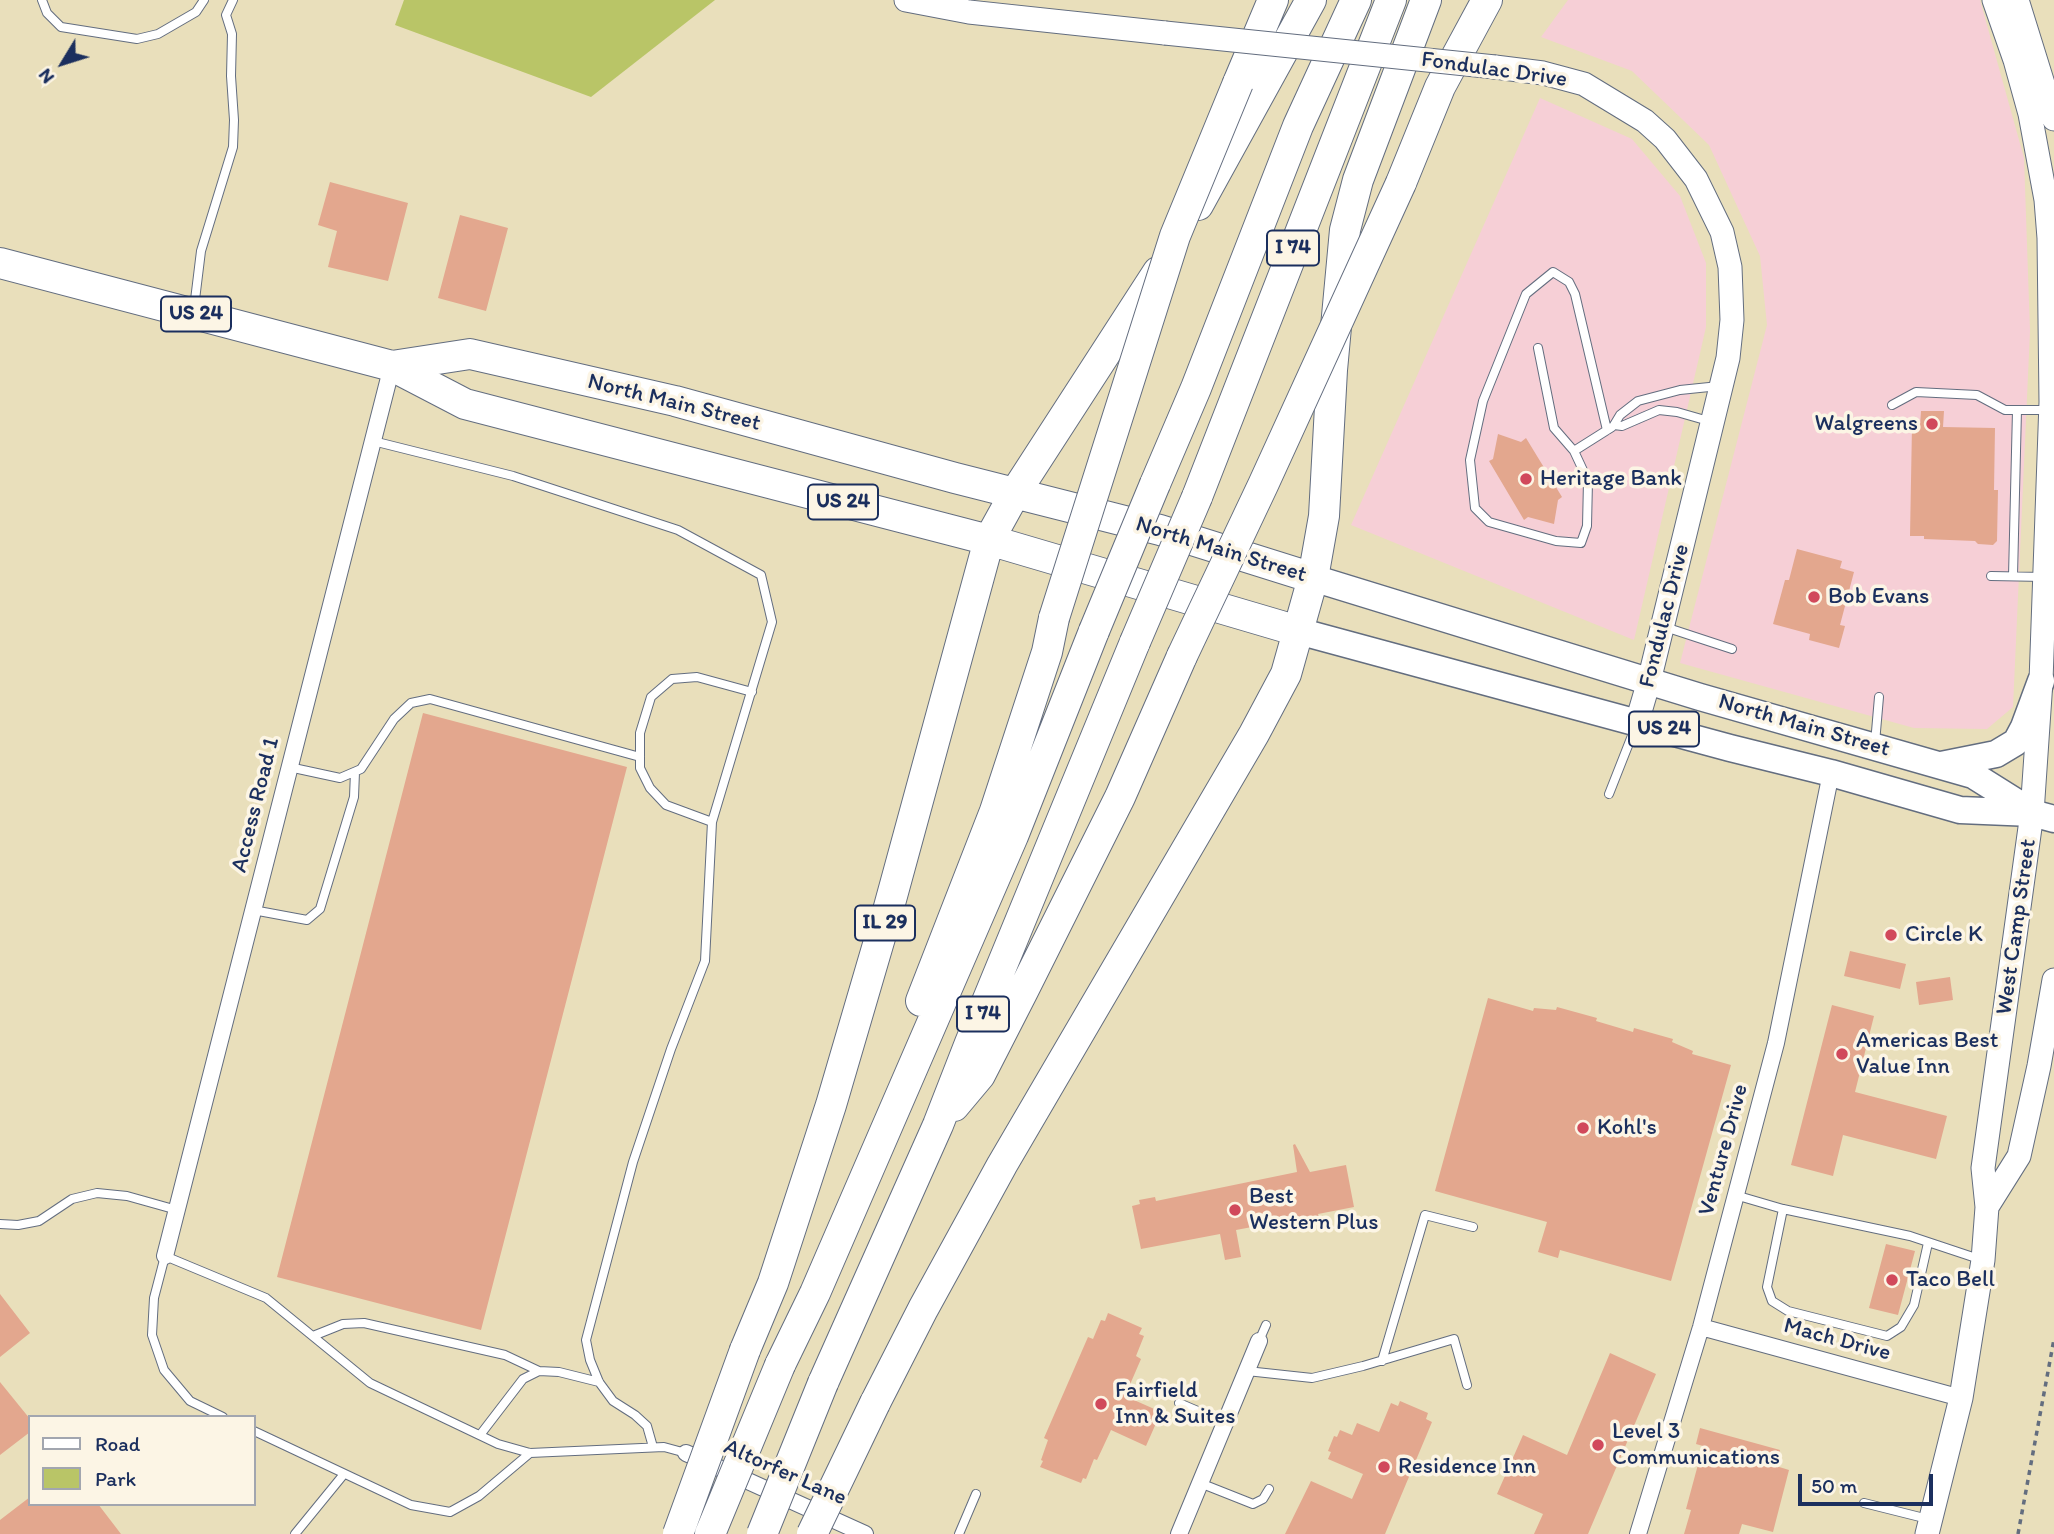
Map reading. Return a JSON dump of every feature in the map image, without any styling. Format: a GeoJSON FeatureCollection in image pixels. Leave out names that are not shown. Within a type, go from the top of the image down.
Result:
{"type":"FeatureCollection","features":[{"type":"Feature","properties":{"kind":"highway"},"geometry":{"type":"LineString","coordinates":[[815,1293],[915,1017],[995,811],[1047,652],[1054,618],[1175,236],[1273,0]]}},
{"type":"Feature","properties":{"kind":"highway"},"geometry":{"type":"LineString","coordinates":[[1015,493],[1193,215],[1311,0]]}},
{"type":"Feature","properties":{"kind":"highway","name":"I 74"},"geometry":{"type":"LineString","coordinates":[[710,1534],[780,1365],[815,1293],[1013,836],[1094,631],[1196,388],[1298,126],[1356,0]]}},
{"type":"Feature","properties":{"kind":"highway","name":"I 74"},"geometry":{"type":"LineString","coordinates":[[762,1534],[823,1383],[939,1125],[970,1043],[1197,497],[1391,0]]}},
{"type":"Feature","properties":{"kind":"highway"},"geometry":{"type":"LineString","coordinates":[[812,1534],[923,1308],[1286,674],[1314,578],[1324,516],[1332,370],[1345,230],[1358,180],[1426,0]]}},
{"type":"Feature","properties":{"kind":"highway"},"geometry":{"type":"LineString","coordinates":[[939,1125],[981,1075],[1120,797],[1182,656],[1401,183],[1440,88],[1486,0]]}},
{"type":"Feature","properties":{"kind":"highway","name":"North Main Street"},"geometry":{"type":"LineString","coordinates":[[0,263],[392,366],[465,404],[989,540],[1298,631]]}},
{"type":"Feature","properties":{"kind":"highway","name":"North Main Street"},"geometry":{"type":"LineString","coordinates":[[392,366],[470,354],[684,403],[1160,530],[1314,578]]}},
{"type":"Feature","properties":{"kind":"highway","name":"IL 29"},"geometry":{"type":"LineString","coordinates":[[678,1534],[745,1350],[773,1283],[831,1105],[890,907],[989,540],[1015,493]]}},
{"type":"Feature","properties":{"kind":"main road","name":"Fondulac Drive"},"geometry":{"type":"LineString","coordinates":[[906,0],[969,12],[1543,73],[1584,84],[1645,121],[1665,139],[1706,197],[1722,232],[1730,267],[1732,320],[1728,358],[1713,422],[1637,722]]}},
{"type":"Feature","properties":{"kind":"main road","name":"West Camp Street"},"geometry":{"type":"LineString","coordinates":[[1929,1527],[1961,1398],[1983,1260],[1987,1207],[1983,1168],[2043,816],[2041,681],[2052,410],[2050,252],[2046,200],[2030,114],[1994,0]]}},
{"type":"Feature","properties":{"kind":"main road"},"geometry":{"type":"LineString","coordinates":[[2017,0],[2054,119]]}},
{"type":"Feature","properties":{"kind":"main road","name":"North Main Street"},"geometry":{"type":"LineString","coordinates":[[1314,578],[1649,681],[1973,775],[2043,816]]}},
{"type":"Feature","properties":{"kind":"main road","name":"North Main Street"},"geometry":{"type":"LineString","coordinates":[[1298,631],[1960,810],[2043,816]]}},
{"type":"Feature","properties":{"kind":"main road"},"geometry":{"type":"LineString","coordinates":[[1940,765],[1996,754],[2016,742],[2041,681]]}},
{"type":"Feature","properties":{"kind":"main road","name":"West Camp Street"},"geometry":{"type":"LineString","coordinates":[[1987,1207],[2019,1156],[2054,980]]}},
{"type":"Feature","properties":{"kind":"street","name":"Access Road 1"},"geometry":{"type":"LineString","coordinates":[[165,1256],[392,366]]}},
{"type":"Feature","properties":{"kind":"street","name":"Venture Drive"},"geometry":{"type":"LineString","coordinates":[[1638,1534],[1702,1327],[1776,1043],[1831,773]]}},
{"type":"Feature","properties":{"kind":"street","name":"Mach Drive"},"geometry":{"type":"LineString","coordinates":[[1702,1327],[1961,1398]]}},
{"type":"Feature","properties":{"kind":"street"},"geometry":{"type":"LineString","coordinates":[[1179,1534],[1259,1341]]}},
{"type":"Feature","properties":{"kind":"street","name":"Altorfer Lane"},"geometry":{"type":"LineString","coordinates":[[686,1453],[865,1534]]}},
{"type":"Feature","properties":{"kind":"lane"},"geometry":{"type":"LineString","coordinates":[[42,0],[47,13],[61,27],[137,39],[158,34],[196,12],[204,0]]}},
{"type":"Feature","properties":{"kind":"lane"},"geometry":{"type":"LineString","coordinates":[[193,314],[201,251],[233,147],[232,34],[226,15],[233,0]]}},
{"type":"Feature","properties":{"kind":"lane"},"geometry":{"type":"LineString","coordinates":[[1538,348],[1554,428],[1574,451],[1588,481],[1587,526],[1581,543],[1556,541],[1489,522],[1475,508],[1470,460],[1483,401],[1527,294],[1553,272],[1569,282],[1574,295],[1611,427]]}},
{"type":"Feature","properties":{"kind":"lane"},"geometry":{"type":"LineString","coordinates":[[1574,451],[1611,427],[1620,415],[1638,401],[1680,390],[1721,386]]}},
{"type":"Feature","properties":{"kind":"lane"},"geometry":{"type":"LineString","coordinates":[[1892,405],[1916,392],[1977,395],[2005,410],[2052,410]]}},
{"type":"Feature","properties":{"kind":"lane"},"geometry":{"type":"LineString","coordinates":[[2013,576],[2017,410]]}},
{"type":"Feature","properties":{"kind":"lane"},"geometry":{"type":"LineString","coordinates":[[1611,427],[1622,426],[1659,411],[1677,412],[1713,422]]}},
{"type":"Feature","properties":{"kind":"lane"},"geometry":{"type":"LineString","coordinates":[[373,441],[513,476],[678,530],[761,575],[772,622],[712,822],[705,961],[671,1049],[633,1162],[586,1340],[598,1382],[613,1401],[647,1426],[653,1447]]}},
{"type":"Feature","properties":{"kind":"lane"},"geometry":{"type":"LineString","coordinates":[[1991,576],[2044,577]]}},
{"type":"Feature","properties":{"kind":"lane"},"geometry":{"type":"LineString","coordinates":[[1663,626],[1732,649]]}},
{"type":"Feature","properties":{"kind":"lane"},"geometry":{"type":"LineString","coordinates":[[712,822],[666,805],[650,788],[640,768],[640,733],[652,697],[672,679],[697,677],[752,692]]}},
{"type":"Feature","properties":{"kind":"lane"},"geometry":{"type":"LineString","coordinates":[[1875,746],[1879,697]]}},
{"type":"Feature","properties":{"kind":"lane"},"geometry":{"type":"LineString","coordinates":[[289,767],[340,778],[355,772],[361,769],[394,719],[411,703],[430,699],[640,757]]}},
{"type":"Feature","properties":{"kind":"lane"},"geometry":{"type":"LineString","coordinates":[[1609,794],[1637,722]]}},
{"type":"Feature","properties":{"kind":"lane"},"geometry":{"type":"LineString","coordinates":[[253,910],[307,920],[320,909],[354,797],[355,772]]}},
{"type":"Feature","properties":{"kind":"lane"},"geometry":{"type":"LineString","coordinates":[[0,1224],[18,1225],[39,1221],[72,1199],[97,1193],[127,1196],[177,1210]]}},
{"type":"Feature","properties":{"kind":"lane"},"geometry":{"type":"LineString","coordinates":[[1735,1195],[1783,1209],[1910,1236],[1983,1260]]}},
{"type":"Feature","properties":{"kind":"lane"},"geometry":{"type":"LineString","coordinates":[[1783,1209],[1767,1287],[1772,1301],[1788,1311],[1887,1336],[1900,1328],[1914,1305],[1928,1243]]}},
{"type":"Feature","properties":{"kind":"lane"},"geometry":{"type":"LineString","coordinates":[[1382,1361],[1425,1215],[1473,1227]]}},
{"type":"Feature","properties":{"kind":"lane"},"geometry":{"type":"LineString","coordinates":[[219,1415],[190,1401],[164,1370],[152,1335],[154,1298],[165,1256],[266,1298],[370,1383],[498,1444],[530,1453],[653,1447],[686,1453]]}},
{"type":"Feature","properties":{"kind":"lane"},"geometry":{"type":"LineString","coordinates":[[313,1336],[343,1324],[364,1323],[505,1355],[539,1371],[559,1371],[598,1382]]}},
{"type":"Feature","properties":{"kind":"lane"},"geometry":{"type":"LineString","coordinates":[[1259,1341],[1266,1325]]}},
{"type":"Feature","properties":{"kind":"lane"},"geometry":{"type":"LineString","coordinates":[[1247,1371],[1312,1378],[1382,1361],[1454,1339],[1467,1385]]}},
{"type":"Feature","properties":{"kind":"lane"},"geometry":{"type":"LineString","coordinates":[[480,1435],[523,1379],[539,1371]]}},
{"type":"Feature","properties":{"kind":"lane"},"geometry":{"type":"LineString","coordinates":[[1179,1403],[1226,1423]]}},
{"type":"Feature","properties":{"kind":"lane"},"geometry":{"type":"LineString","coordinates":[[256,1432],[411,1505],[450,1512],[479,1496],[530,1453]]}},
{"type":"Feature","properties":{"kind":"lane"},"geometry":{"type":"LineString","coordinates":[[295,1534],[344,1474]]}},
{"type":"Feature","properties":{"kind":"lane"},"geometry":{"type":"LineString","coordinates":[[1200,1483],[1253,1504],[1263,1499],[1269,1489]]}},
{"type":"Feature","properties":{"kind":"lane"},"geometry":{"type":"LineString","coordinates":[[959,1534],[976,1494]]}},
{"type":"Feature","properties":{"kind":"lane"},"geometry":{"type":"LineString","coordinates":[[1864,1503],[1929,1527]]}},
{"type":"Feature","properties":{"kind":"path"},"geometry":{"type":"LineString","coordinates":[[2018,1534],[2054,1339]]}},
{"type":"Feature","properties":{"kind":"shaded area"},"geometry":{"type":"Polygon","coordinates":[[[1568,0],[1980,0],[2024,158],[2030,331],[2013,707],[1987,729],[1914,728],[1680,663],[1767,325],[1760,256],[1709,145],[1632,71],[1541,37],[1568,0]]]}},
{"type":"Feature","properties":{"kind":"shaded area"},"geometry":{"type":"Polygon","coordinates":[[[1540,98],[1632,139],[1680,196],[1706,263],[1706,327],[1634,640],[1351,525],[1540,98]]]}},
{"type":"Feature","properties":{"kind":"green space"},"geometry":{"type":"Polygon","coordinates":[[[404,0],[715,0],[591,97],[395,25],[404,0]]]}},
{"type":"Feature","properties":{"kind":"building"},"geometry":{"type":"Polygon","coordinates":[[[330,182],[408,203],[388,281],[328,267],[337,231],[318,225],[330,182]]]}},
{"type":"Feature","properties":{"kind":"building"},"geometry":{"type":"Polygon","coordinates":[[[460,215],[508,228],[486,311],[438,298],[460,215]]]}},
{"type":"Feature","properties":{"kind":"building","name":"Walgreens"},"geometry":{"type":"Polygon","coordinates":[[[1921,411],[1944,411],[1943,427],[1995,428],[1994,490],[1998,490],[1997,541],[1993,545],[1910,536],[1912,426],[1920,426],[1921,411]]]}},
{"type":"Feature","properties":{"kind":"building","name":"Heritage Bank"},"geometry":{"type":"Polygon","coordinates":[[[1498,434],[1521,442],[1526,438],[1562,497],[1558,500],[1554,524],[1528,517],[1524,520],[1489,461],[1493,459],[1498,434]]]}},
{"type":"Feature","properties":{"kind":"building","name":"Bob Evans"},"geometry":{"type":"Polygon","coordinates":[[[1797,549],[1842,561],[1840,568],[1854,572],[1840,625],[1845,626],[1839,648],[1809,640],[1810,634],[1773,624],[1797,549]]]}},
{"type":"Feature","properties":{"kind":"building"},"geometry":{"type":"Polygon","coordinates":[[[423,713],[627,767],[481,1330],[277,1277],[423,713]]]}},
{"type":"Feature","properties":{"kind":"building"},"geometry":{"type":"Polygon","coordinates":[[[1850,951],[1906,964],[1900,989],[1844,976],[1850,951]]]}},
{"type":"Feature","properties":{"kind":"building"},"geometry":{"type":"Polygon","coordinates":[[[1950,977],[1953,1000],[1919,1005],[1916,982],[1950,977]]]}},
{"type":"Feature","properties":{"kind":"building","name":"Kohl's"},"geometry":{"type":"Polygon","coordinates":[[[1488,998],[1533,1011],[1534,1008],[1556,1010],[1557,1007],[1633,1032],[1634,1028],[1673,1039],[1672,1042],[1693,1051],[1692,1054],[1731,1065],[1671,1281],[1560,1250],[1558,1258],[1538,1252],[1547,1222],[1435,1191],[1488,998]]]}},
{"type":"Feature","properties":{"kind":"building","name":"Americas Best Value Inn"},"geometry":{"type":"Polygon","coordinates":[[[1832,1005],[1874,1016],[1855,1092],[1947,1116],[1936,1159],[1843,1135],[1833,1176],[1791,1165],[1832,1005]]]}},
{"type":"Feature","properties":{"kind":"building","name":"Best Western Plus"},"geometry":{"type":"Polygon","coordinates":[[[1295,1144],[1310,1172],[1346,1165],[1354,1207],[1295,1222],[1295,1219],[1236,1230],[1241,1257],[1225,1260],[1220,1234],[1141,1249],[1132,1206],[1140,1204],[1139,1200],[1155,1197],[1156,1201],[1297,1172],[1295,1144]]]}},
{"type":"Feature","properties":{"kind":"building","name":"Taco Bell"},"geometry":{"type":"Polygon","coordinates":[[[1886,1244],[1915,1251],[1898,1315],[1869,1308],[1886,1244]]]}},
{"type":"Feature","properties":{"kind":"building"},"geometry":{"type":"Polygon","coordinates":[[[0,1294],[30,1333],[0,1357],[0,1294]]]}},
{"type":"Feature","properties":{"kind":"building","name":"Fairfield Inn & Suites"},"geometry":{"type":"Polygon","coordinates":[[[1108,1313],[1142,1328],[1139,1334],[1144,1336],[1136,1356],[1141,1359],[1125,1396],[1161,1412],[1146,1446],[1111,1430],[1097,1460],[1094,1459],[1086,1479],[1083,1478],[1081,1483],[1040,1467],[1048,1440],[1044,1438],[1088,1337],[1093,1339],[1101,1320],[1105,1321],[1108,1313]]]}},
{"type":"Feature","properties":{"kind":"building","name":"Level 3 Communications"},"geometry":{"type":"Polygon","coordinates":[[[1610,1353],[1656,1374],[1588,1534],[1534,1534],[1543,1514],[1497,1494],[1523,1435],[1567,1455],[1610,1353]]]}},
{"type":"Feature","properties":{"kind":"building"},"geometry":{"type":"Polygon","coordinates":[[[0,1382],[28,1417],[28,1434],[0,1455],[0,1382]]]}},
{"type":"Feature","properties":{"kind":"building","name":"Residence Inn"},"geometry":{"type":"Polygon","coordinates":[[[1400,1401],[1428,1413],[1426,1419],[1432,1422],[1385,1534],[1285,1534],[1311,1481],[1352,1499],[1363,1474],[1328,1459],[1334,1436],[1337,1437],[1340,1430],[1352,1435],[1357,1423],[1379,1432],[1391,1403],[1398,1406],[1400,1401]]]}},
{"type":"Feature","properties":{"kind":"building"},"geometry":{"type":"Polygon","coordinates":[[[1700,1428],[1780,1450],[1776,1466],[1789,1470],[1773,1532],[1742,1524],[1739,1534],[1684,1534],[1691,1510],[1686,1509],[1703,1446],[1696,1444],[1700,1428]]]}},
{"type":"Feature","properties":{"kind":"building"},"geometry":{"type":"Polygon","coordinates":[[[28,1499],[28,1506],[100,1506],[121,1534],[0,1534],[0,1520],[28,1499]]]}},
{"type":"Feature","properties":{"kind":"place","name":"Walgreens"},"geometry":{"type":"Point","coordinates":[1932,424]}},
{"type":"Feature","properties":{"kind":"place","name":"Heritage Bank"},"geometry":{"type":"Point","coordinates":[1526,479]}},
{"type":"Feature","properties":{"kind":"place","name":"Bob Evans"},"geometry":{"type":"Point","coordinates":[1814,597]}},
{"type":"Feature","properties":{"kind":"place","name":"Circle K"},"geometry":{"type":"Point","coordinates":[1891,935]}},
{"type":"Feature","properties":{"kind":"place","name":"Americas Best Value Inn"},"geometry":{"type":"Point","coordinates":[1842,1054]}},
{"type":"Feature","properties":{"kind":"place","name":"Kohl's"},"geometry":{"type":"Point","coordinates":[1583,1128]}},
{"type":"Feature","properties":{"kind":"place","name":"Best Western Plus"},"geometry":{"type":"Point","coordinates":[1235,1210]}},
{"type":"Feature","properties":{"kind":"place","name":"Taco Bell"},"geometry":{"type":"Point","coordinates":[1892,1280]}},
{"type":"Feature","properties":{"kind":"place","name":"Fairfield Inn & Suites"},"geometry":{"type":"Point","coordinates":[1101,1404]}},
{"type":"Feature","properties":{"kind":"place","name":"Level 3 Communications"},"geometry":{"type":"Point","coordinates":[1598,1445]}},
{"type":"Feature","properties":{"kind":"place","name":"Residence Inn"},"geometry":{"type":"Point","coordinates":[1384,1467]}}]}
